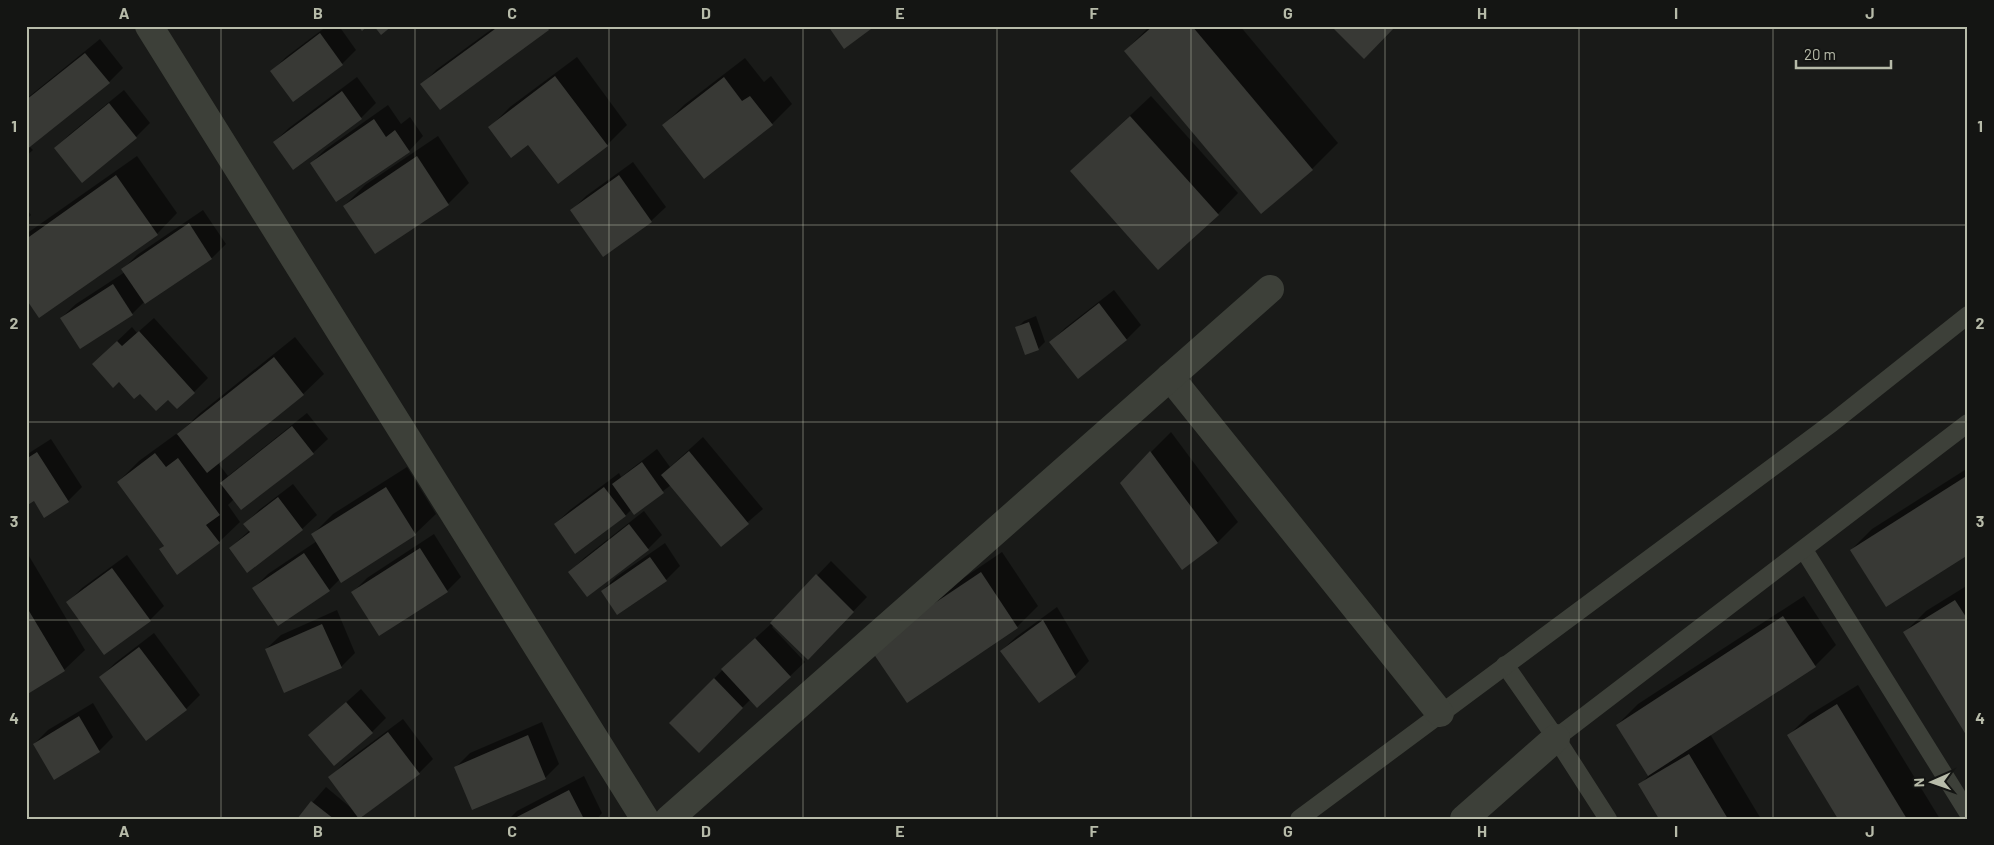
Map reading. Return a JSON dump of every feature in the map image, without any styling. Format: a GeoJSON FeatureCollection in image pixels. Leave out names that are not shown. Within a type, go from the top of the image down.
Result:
{"type":"FeatureCollection","features":[{"type":"Feature","properties":{"kind":"street"},"geometry":{"type":"LineString","coordinates":[[149,26],[645,819]]}},
{"type":"Feature","properties":{"kind":"street"},"geometry":{"type":"LineString","coordinates":[[669,819],[1270,289]]}},
{"type":"Feature","properties":{"kind":"street"},"geometry":{"type":"LineString","coordinates":[[1170,377],[1440,713]]}},
{"type":"Feature","properties":{"kind":"street"},"geometry":{"type":"LineString","coordinates":[[1464,819],[1556,738]]}},
{"type":"Feature","properties":{"kind":"lane"},"geometry":{"type":"LineString","coordinates":[[1299,819],[1832,423],[1968,315]]}},
{"type":"Feature","properties":{"kind":"lane"},"geometry":{"type":"LineString","coordinates":[[1556,738],[1804,550],[1968,422]]}},
{"type":"Feature","properties":{"kind":"lane"},"geometry":{"type":"LineString","coordinates":[[1804,550],[1968,813]]}},
{"type":"Feature","properties":{"kind":"lane"},"geometry":{"type":"LineString","coordinates":[[1505,665],[1556,738],[1608,819]]}},
{"type":"Feature","properties":{"kind":"building"},"geometry":{"type":"Polygon","coordinates":[[[358,26],[368,26],[362,31],[358,26]]]}},
{"type":"Feature","properties":{"kind":"building"},"geometry":{"type":"Polygon","coordinates":[[[374,26],[392,26],[381,35],[374,26]]]}},
{"type":"Feature","properties":{"kind":"building"},"geometry":{"type":"Polygon","coordinates":[[[499,26],[546,26],[549,30],[440,110],[420,84],[499,26]]]}},
{"type":"Feature","properties":{"kind":"building"},"geometry":{"type":"Polygon","coordinates":[[[828,26],[875,26],[844,49],[828,26]]]}},
{"type":"Feature","properties":{"kind":"building"},"geometry":{"type":"Polygon","coordinates":[[[1153,26],[1192,26],[1313,170],[1261,214],[1124,51],[1153,26]]]}},
{"type":"Feature","properties":{"kind":"building"},"geometry":{"type":"Polygon","coordinates":[[[1331,26],[1396,26],[1364,59],[1331,26]]]}},
{"type":"Feature","properties":{"kind":"building"},"geometry":{"type":"Polygon","coordinates":[[[320,33],[343,65],[293,102],[270,71],[320,33]]]}},
{"type":"Feature","properties":{"kind":"building"},"geometry":{"type":"Polygon","coordinates":[[[85,53],[110,83],[26,150],[26,100],[85,53]]]}},
{"type":"Feature","properties":{"kind":"building"},"geometry":{"type":"Polygon","coordinates":[[[555,76],[608,146],[558,184],[528,145],[511,158],[488,127],[555,76]]]}},
{"type":"Feature","properties":{"kind":"building"},"geometry":{"type":"Polygon","coordinates":[[[724,77],[742,101],[750,96],[773,125],[704,179],[662,125],[724,77]]]}},
{"type":"Feature","properties":{"kind":"building"},"geometry":{"type":"Polygon","coordinates":[[[342,91],[362,119],[293,170],[273,142],[342,91]]]}},
{"type":"Feature","properties":{"kind":"building"},"geometry":{"type":"Polygon","coordinates":[[[109,103],[137,138],[82,183],[54,148],[109,103]]]}},
{"type":"Feature","properties":{"kind":"building"},"geometry":{"type":"Polygon","coordinates":[[[1130,116],[1219,215],[1158,270],[1070,171],[1130,116]]]}},
{"type":"Feature","properties":{"kind":"building"},"geometry":{"type":"Polygon","coordinates":[[[374,119],[386,137],[395,130],[410,152],[336,202],[310,163],[374,119]]]}},
{"type":"Feature","properties":{"kind":"building"},"geometry":{"type":"Polygon","coordinates":[[[417,156],[449,205],[375,254],[343,206],[417,156]]]}},
{"type":"Feature","properties":{"kind":"building"},"geometry":{"type":"Polygon","coordinates":[[[116,175],[158,235],[39,318],[26,299],[26,239],[116,175]]]}},
{"type":"Feature","properties":{"kind":"building"},"geometry":{"type":"Polygon","coordinates":[[[619,175],[652,222],[603,257],[570,210],[619,175]]]}},
{"type":"Feature","properties":{"kind":"building"},"geometry":{"type":"Polygon","coordinates":[[[189,223],[212,259],[145,304],[121,269],[189,223]]]}},
{"type":"Feature","properties":{"kind":"building"},"geometry":{"type":"Polygon","coordinates":[[[113,284],[133,315],[80,349],[60,318],[113,284]]]}},
{"type":"Feature","properties":{"kind":"building"},"geometry":{"type":"Polygon","coordinates":[[[1099,303],[1127,340],[1078,379],[1049,342],[1099,303]]]}},
{"type":"Feature","properties":{"kind":"building"},"geometry":{"type":"Polygon","coordinates":[[[1029,322],[1039,350],[1025,355],[1015,327],[1029,322]]]}},
{"type":"Feature","properties":{"kind":"building"},"geometry":{"type":"Polygon","coordinates":[[[139,331],[195,393],[177,409],[168,400],[156,411],[140,394],[134,399],[119,382],[113,388],[92,364],[117,341],[122,346],[139,331]]]}},
{"type":"Feature","properties":{"kind":"building"},"geometry":{"type":"Polygon","coordinates":[[[274,357],[304,395],[207,473],[177,434],[274,357]]]}},
{"type":"Feature","properties":{"kind":"building"},"geometry":{"type":"Polygon","coordinates":[[[292,426],[314,454],[241,510],[220,483],[292,426]]]}},
{"type":"Feature","properties":{"kind":"building"},"geometry":{"type":"Polygon","coordinates":[[[689,451],[749,524],[721,547],[661,475],[689,451]]]}},
{"type":"Feature","properties":{"kind":"building"},"geometry":{"type":"Polygon","coordinates":[[[1150,451],[1218,543],[1182,570],[1120,483],[1150,451]]]}},
{"type":"Feature","properties":{"kind":"building"},"geometry":{"type":"Polygon","coordinates":[[[37,452],[69,502],[44,518],[34,501],[26,506],[26,459],[37,452]]]}},
{"type":"Feature","properties":{"kind":"building"},"geometry":{"type":"Polygon","coordinates":[[[155,453],[166,467],[178,458],[220,515],[206,525],[220,543],[177,575],[159,549],[164,546],[117,482],[155,453]]]}},
{"type":"Feature","properties":{"kind":"building"},"geometry":{"type":"Polygon","coordinates":[[[642,462],[664,493],[634,515],[612,484],[642,462]]]}},
{"type":"Feature","properties":{"kind":"building"},"geometry":{"type":"Polygon","coordinates":[[[1968,475],[1968,555],[1886,607],[1850,550],[1968,475]]]}},
{"type":"Feature","properties":{"kind":"building"},"geometry":{"type":"Polygon","coordinates":[[[386,487],[416,535],[341,583],[311,534],[386,487]]]}},
{"type":"Feature","properties":{"kind":"building"},"geometry":{"type":"Polygon","coordinates":[[[604,487],[626,516],[575,554],[554,524],[604,487]]]}},
{"type":"Feature","properties":{"kind":"building"},"geometry":{"type":"Polygon","coordinates":[[[278,497],[303,530],[247,573],[229,548],[250,532],[243,524],[278,497]]]}},
{"type":"Feature","properties":{"kind":"building"},"geometry":{"type":"Polygon","coordinates":[[[629,524],[649,550],[587,597],[568,572],[629,524]]]}},
{"type":"Feature","properties":{"kind":"building"},"geometry":{"type":"Polygon","coordinates":[[[420,548],[448,592],[379,636],[351,592],[420,548]]]}},
{"type":"Feature","properties":{"kind":"building"},"geometry":{"type":"Polygon","coordinates":[[[304,553],[330,591],[278,626],[252,588],[304,553]]]}},
{"type":"Feature","properties":{"kind":"building"},"geometry":{"type":"Polygon","coordinates":[[[650,557],[667,581],[617,615],[601,591],[650,557]]]}},
{"type":"Feature","properties":{"kind":"building"},"geometry":{"type":"Polygon","coordinates":[[[112,568],[151,621],[104,655],[66,602],[112,568]]]}},
{"type":"Feature","properties":{"kind":"building"},"geometry":{"type":"Polygon","coordinates":[[[981,572],[1018,628],[907,703],[869,647],[981,572]]]}},
{"type":"Feature","properties":{"kind":"building"},"geometry":{"type":"Polygon","coordinates":[[[816,574],[854,612],[808,660],[770,623],[816,574]]]}},
{"type":"Feature","properties":{"kind":"building"},"geometry":{"type":"Polygon","coordinates":[[[1955,600],[1968,620],[1968,738],[1903,632],[1955,600]]]}},
{"type":"Feature","properties":{"kind":"building"},"geometry":{"type":"Polygon","coordinates":[[[26,606],[65,671],[26,695],[26,606]]]}},
{"type":"Feature","properties":{"kind":"building"},"geometry":{"type":"Polygon","coordinates":[[[1783,616],[1816,667],[1648,776],[1616,725],[1783,616]]]}},
{"type":"Feature","properties":{"kind":"building"},"geometry":{"type":"Polygon","coordinates":[[[1043,620],[1076,677],[1039,703],[1000,651],[1043,620]]]}},
{"type":"Feature","properties":{"kind":"building"},"geometry":{"type":"Polygon","coordinates":[[[322,624],[342,668],[284,693],[265,649],[322,624]]]}},
{"type":"Feature","properties":{"kind":"building"},"geometry":{"type":"Polygon","coordinates":[[[755,638],[791,677],[757,708],[721,669],[755,638]]]}},
{"type":"Feature","properties":{"kind":"building"},"geometry":{"type":"Polygon","coordinates":[[[139,647],[187,710],[146,741],[99,677],[139,647]]]}},
{"type":"Feature","properties":{"kind":"building"},"geometry":{"type":"Polygon","coordinates":[[[714,678],[743,708],[699,753],[669,723],[714,678]]]}},
{"type":"Feature","properties":{"kind":"building"},"geometry":{"type":"Polygon","coordinates":[[[346,702],[373,733],[334,766],[308,735],[346,702]]]}},
{"type":"Feature","properties":{"kind":"building"},"geometry":{"type":"Polygon","coordinates":[[[1837,704],[1907,819],[1838,819],[1787,735],[1837,704]]]}},
{"type":"Feature","properties":{"kind":"building"},"geometry":{"type":"Polygon","coordinates":[[[79,716],[100,752],[54,780],[33,744],[79,716]]]}},
{"type":"Feature","properties":{"kind":"building"},"geometry":{"type":"Polygon","coordinates":[[[388,732],[420,774],[359,819],[328,777],[388,732]]]}},
{"type":"Feature","properties":{"kind":"building"},"geometry":{"type":"Polygon","coordinates":[[[528,735],[546,779],[472,810],[454,767],[528,735]]]}},
{"type":"Feature","properties":{"kind":"building"},"geometry":{"type":"Polygon","coordinates":[[[1689,754],[1728,819],[1659,819],[1638,784],[1689,754]]]}},
{"type":"Feature","properties":{"kind":"building"},"geometry":{"type":"Polygon","coordinates":[[[569,790],[584,819],[513,819],[569,790]]]}},
{"type":"Feature","properties":{"kind":"building"},"geometry":{"type":"Polygon","coordinates":[[[311,801],[334,819],[297,819],[311,801]]]}}]}
